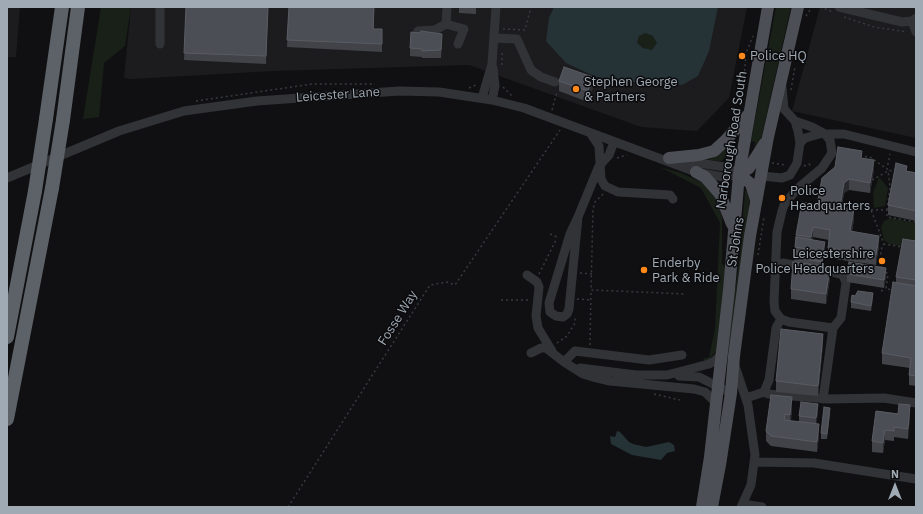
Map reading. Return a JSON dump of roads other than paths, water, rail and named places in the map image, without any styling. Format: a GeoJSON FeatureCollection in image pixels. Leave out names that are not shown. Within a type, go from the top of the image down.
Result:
{"type":"FeatureCollection","features":[{"type":"Feature","properties":{"kind":"highway"},"geometry":{"type":"LineString","coordinates":[[7,337],[23,260],[35,191],[62,7]]}},
{"type":"Feature","properties":{"kind":"highway"},"geometry":{"type":"LineString","coordinates":[[7,419],[40,260],[63,120],[78,7]]}},
{"type":"Feature","properties":{"kind":"main road","name":"Narborough Road South"},"geometry":{"type":"LineString","coordinates":[[733,230],[739,174],[748,115],[768,7]]}},
{"type":"Feature","properties":{"kind":"main road","name":"St Johns"},"geometry":{"type":"LineString","coordinates":[[712,507],[731,393],[734,360],[766,177],[768,137],[798,7]]}},
{"type":"Feature","properties":{"kind":"main road"},"geometry":{"type":"LineString","coordinates":[[664,157],[699,155],[714,151],[748,115]]}},
{"type":"Feature","properties":{"kind":"main road"},"geometry":{"type":"LineString","coordinates":[[739,174],[749,168],[754,162],[768,137]]}},
{"type":"Feature","properties":{"kind":"main road"},"geometry":{"type":"LineString","coordinates":[[696,172],[705,177],[720,194],[733,230]]}},
{"type":"Feature","properties":{"kind":"main road"},"geometry":{"type":"LineString","coordinates":[[739,174],[766,177]]}},
{"type":"Feature","properties":{"kind":"main road"},"geometry":{"type":"LineString","coordinates":[[739,174],[751,184],[761,207]]}},
{"type":"Feature","properties":{"kind":"main road","name":"St Johns"},"geometry":{"type":"LineString","coordinates":[[702,507],[710,457],[722,353],[733,230]]}},
{"type":"Feature","properties":{"kind":"main road"},"geometry":{"type":"LineString","coordinates":[[718,387],[726,377],[734,360]]}},
{"type":"Feature","properties":{"kind":"street"},"geometry":{"type":"LineString","coordinates":[[160,7],[160,44]]}},
{"type":"Feature","properties":{"kind":"street"},"geometry":{"type":"LineString","coordinates":[[446,24],[447,7]]}},
{"type":"Feature","properties":{"kind":"street"},"geometry":{"type":"LineString","coordinates":[[492,100],[492,64],[498,38],[496,7]]}},
{"type":"Feature","properties":{"kind":"street"},"geometry":{"type":"LineString","coordinates":[[839,12],[902,22],[914,19],[916,32]]}},
{"type":"Feature","properties":{"kind":"street"},"geometry":{"type":"LineString","coordinates":[[418,31],[435,30],[446,24],[464,29],[458,44]]}},
{"type":"Feature","properties":{"kind":"street"},"geometry":{"type":"LineString","coordinates":[[498,38],[517,39],[531,70],[555,82]]}},
{"type":"Feature","properties":{"kind":"street"},"geometry":{"type":"LineString","coordinates":[[781,80],[784,109],[795,121],[812,127],[824,134],[831,146],[832,153],[822,168],[796,190],[784,205],[777,232],[774,302],[775,311],[782,319],[789,322],[833,328]]}},
{"type":"Feature","properties":{"kind":"street"},"geometry":{"type":"LineString","coordinates":[[482,98],[491,83]]}},
{"type":"Feature","properties":{"kind":"street","name":"Leicester Lane"},"geometry":{"type":"LineString","coordinates":[[7,179],[119,131],[164,116],[210,106],[295,98],[399,91],[439,92],[492,100],[524,108],[591,134],[664,157],[725,166],[739,174]]}},
{"type":"Feature","properties":{"kind":"street"},"geometry":{"type":"LineString","coordinates":[[766,177],[782,178],[792,173],[796,167],[800,144],[795,121]]}},
{"type":"Feature","properties":{"kind":"street"},"geometry":{"type":"LineString","coordinates":[[591,134],[599,146],[599,166],[601,178],[606,186],[618,192],[670,195],[673,199]]}},
{"type":"Feature","properties":{"kind":"street"},"geometry":{"type":"LineString","coordinates":[[800,144],[805,138],[824,134],[844,134],[916,152]]}},
{"type":"Feature","properties":{"kind":"street"},"geometry":{"type":"LineString","coordinates":[[578,217],[569,309],[567,314],[563,317],[556,316],[550,312],[550,298],[570,234],[599,166],[609,155],[614,142]]}},
{"type":"Feature","properties":{"kind":"street","name":"Leicester Lane"},"geometry":{"type":"LineString","coordinates":[[664,157],[696,172],[724,177],[739,174]]}},
{"type":"Feature","properties":{"kind":"street"},"geometry":{"type":"LineString","coordinates":[[776,265],[784,263],[825,269],[843,275],[846,283],[841,318],[833,328],[822,399]]}},
{"type":"Feature","properties":{"kind":"street"},"geometry":{"type":"LineString","coordinates":[[527,275],[537,282],[539,287],[536,316],[538,328],[553,352]]}},
{"type":"Feature","properties":{"kind":"street"},"geometry":{"type":"LineString","coordinates":[[764,392],[769,380],[776,328],[782,319]]}},
{"type":"Feature","properties":{"kind":"street"},"geometry":{"type":"LineString","coordinates":[[531,353],[541,348],[546,348],[583,374],[610,381],[656,384],[694,389],[705,392],[716,403]]}},
{"type":"Feature","properties":{"kind":"street"},"geometry":{"type":"LineString","coordinates":[[567,364],[575,351],[649,360],[682,355]]}},
{"type":"Feature","properties":{"kind":"street"},"geometry":{"type":"LineString","coordinates":[[667,375],[709,364],[716,360],[722,353]]}},
{"type":"Feature","properties":{"kind":"street"},"geometry":{"type":"LineString","coordinates":[[595,370],[604,366],[611,356]]}},
{"type":"Feature","properties":{"kind":"street"},"geometry":{"type":"LineString","coordinates":[[734,360],[745,396],[754,462],[751,486],[742,505],[762,507]]}},
{"type":"Feature","properties":{"kind":"street"},"geometry":{"type":"LineString","coordinates":[[567,364],[595,370],[636,375],[699,377],[731,393],[745,396],[764,392],[768,394],[840,402],[884,398],[916,403]]}},
{"type":"Feature","properties":{"kind":"street"},"geometry":{"type":"LineString","coordinates":[[705,392],[718,387]]}},
{"type":"Feature","properties":{"kind":"street"},"geometry":{"type":"LineString","coordinates":[[710,457],[717,442],[722,404],[731,393]]}},
{"type":"Feature","properties":{"kind":"street"},"geometry":{"type":"LineString","coordinates":[[754,462],[814,463],[916,479]]}},
{"type":"Feature","properties":{"kind":"place","name":"Police HQ"},"geometry":{"type":"Point","coordinates":[742,56]}},
{"type":"Feature","properties":{"kind":"place","name":"Stephen George & Partners"},"geometry":{"type":"Point","coordinates":[576,89]}},
{"type":"Feature","properties":{"kind":"place","name":"Police Headquarters"},"geometry":{"type":"Point","coordinates":[782,198]}},
{"type":"Feature","properties":{"kind":"place","name":"Leicestershire Police Headquarters"},"geometry":{"type":"Point","coordinates":[882,261]}},
{"type":"Feature","properties":{"kind":"place","name":"Enderby Park & Ride"},"geometry":{"type":"Point","coordinates":[644,270]}}]}
